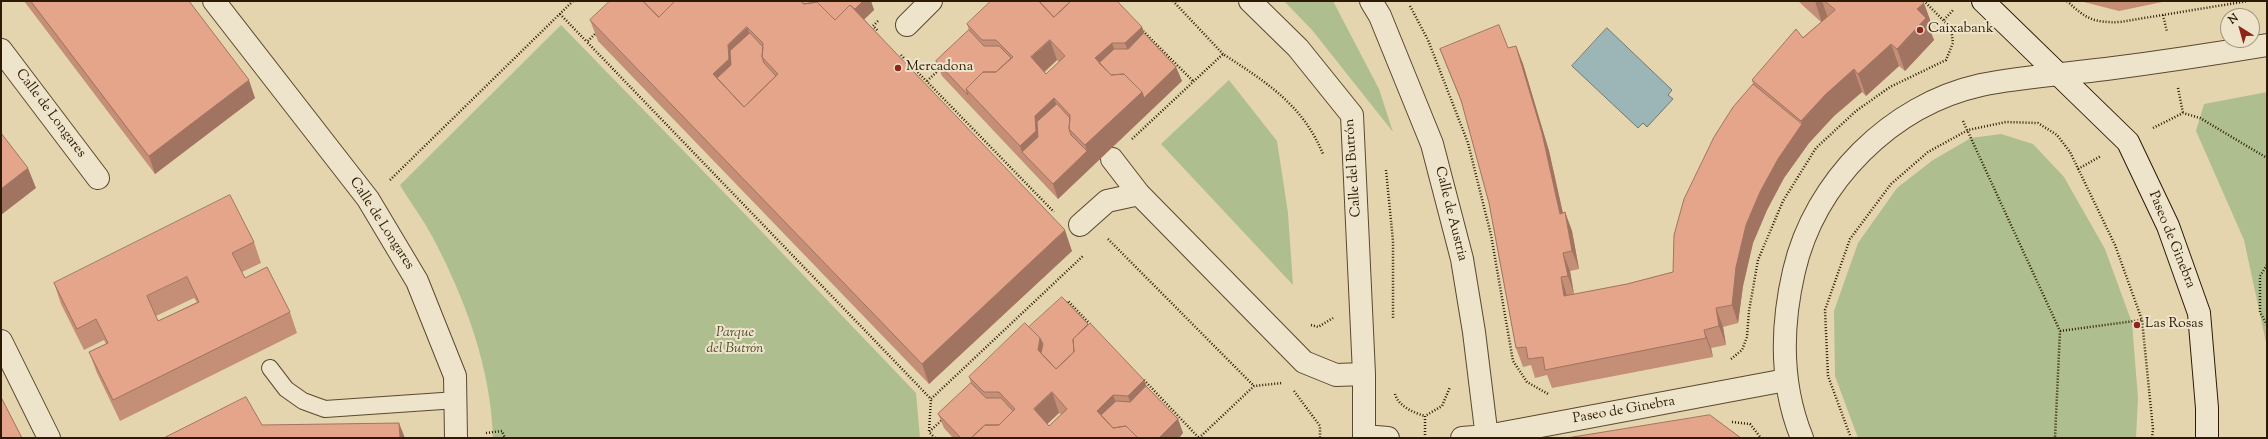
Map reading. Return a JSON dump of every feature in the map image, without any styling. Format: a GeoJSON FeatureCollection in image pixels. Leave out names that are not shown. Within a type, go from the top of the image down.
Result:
{"type":"FeatureCollection","features":[{"type":"Feature","properties":{"kind":"street","name":"Calle de Longares"},"geometry":{"type":"LineString","coordinates":[[214,1],[368,199],[417,281],[455,376],[456,436]]}},
{"type":"Feature","properties":{"kind":"street"},"geometry":{"type":"LineString","coordinates":[[907,25],[931,1]]}},
{"type":"Feature","properties":{"kind":"street","name":"Calle del Butrón"},"geometry":{"type":"LineString","coordinates":[[1250,1],[1298,48],[1352,116],[1364,374],[1364,437]]}},
{"type":"Feature","properties":{"kind":"street","name":"Calle de Austria"},"geometry":{"type":"LineString","coordinates":[[1371,1],[1380,16],[1432,144],[1462,259],[1474,332],[1487,437]]}},
{"type":"Feature","properties":{"kind":"street","name":"Paseo de Ginebra"},"geometry":{"type":"LineString","coordinates":[[1984,1],[2128,142],[2168,226],[2199,313],[2207,408],[2207,438]]}},
{"type":"Feature","properties":{"kind":"street"},"geometry":{"type":"LineString","coordinates":[[1802,438],[1786,380],[1786,304],[1797,259],[1810,222],[1829,191],[1852,160],[1884,132],[1918,108],[1950,95],[1981,85],[2172,61],[2267,45]]}},
{"type":"Feature","properties":{"kind":"street","name":"Calle de Longares"},"geometry":{"type":"LineString","coordinates":[[1,50],[98,178]]}},
{"type":"Feature","properties":{"kind":"street"},"geometry":{"type":"LineString","coordinates":[[1112,159],[1139,194],[1304,362],[1336,375],[1364,374]]}},
{"type":"Feature","properties":{"kind":"street"},"geometry":{"type":"LineString","coordinates":[[1080,225],[1107,201],[1139,194]]}},
{"type":"Feature","properties":{"kind":"street"},"geometry":{"type":"LineString","coordinates":[[1,341],[48,438]]}},
{"type":"Feature","properties":{"kind":"street","name":"Paseo de Ginebra"},"geometry":{"type":"LineString","coordinates":[[1462,438],[1487,437],[1786,380]]}},
{"type":"Feature","properties":{"kind":"street"},"geometry":{"type":"LineString","coordinates":[[1364,437],[1388,438]]}},
{"type":"Feature","properties":{"kind":"lane"},"geometry":{"type":"LineString","coordinates":[[270,368],[286,389],[303,401],[325,409],[456,400]]}},
{"type":"Feature","properties":{"kind":"path"},"geometry":{"type":"LineString","coordinates":[[387,183],[573,1]]}},
{"type":"Feature","properties":{"kind":"path"},"geometry":{"type":"LineString","coordinates":[[1173,1],[1224,54],[1272,86],[1297,110],[1319,144],[1324,157]]}},
{"type":"Feature","properties":{"kind":"path"},"geometry":{"type":"LineString","coordinates":[[2067,1],[2082,15],[2099,22],[2120,22],[2248,1]]}},
{"type":"Feature","properties":{"kind":"path"},"geometry":{"type":"LineString","coordinates":[[1944,20],[1957,6]]}},
{"type":"Feature","properties":{"kind":"path"},"geometry":{"type":"LineString","coordinates":[[560,14],[931,399]]}},
{"type":"Feature","properties":{"kind":"path"},"geometry":{"type":"LineString","coordinates":[[884,15],[873,26],[884,37]]}},
{"type":"Feature","properties":{"kind":"path"},"geometry":{"type":"LineString","coordinates":[[1141,28],[1193,81]]}},
{"type":"Feature","properties":{"kind":"path"},"geometry":{"type":"LineString","coordinates":[[587,42],[598,32]]}},
{"type":"Feature","properties":{"kind":"path"},"geometry":{"type":"LineString","coordinates":[[900,54],[1055,213],[1061,208]]}},
{"type":"Feature","properties":{"kind":"path"},"geometry":{"type":"LineString","coordinates":[[1112,159],[1193,81],[1224,54]]}},
{"type":"Feature","properties":{"kind":"path"},"geometry":{"type":"LineString","coordinates":[[927,81],[944,65]]}},
{"type":"Feature","properties":{"kind":"path"},"geometry":{"type":"LineString","coordinates":[[1936,65],[1968,130],[2060,331],[2055,438]]}},
{"type":"Feature","properties":{"kind":"path"},"geometry":{"type":"LineString","coordinates":[[2183,113],[2200,118],[2267,158]]}},
{"type":"Feature","properties":{"kind":"path"},"geometry":{"type":"LineString","coordinates":[[1851,438],[1828,376],[1826,310],[1850,239],[1891,184],[1928,152],[1968,130],[2006,122],[2038,124],[2057,135],[2070,152],[2115,245],[2142,320],[2152,438]]}},
{"type":"Feature","properties":{"kind":"path"},"geometry":{"type":"LineString","coordinates":[[1132,140],[1137,145]]}},
{"type":"Feature","properties":{"kind":"path"},"geometry":{"type":"LineString","coordinates":[[1105,236],[1254,386]]}},
{"type":"Feature","properties":{"kind":"path"},"geometry":{"type":"LineString","coordinates":[[935,438],[929,432],[931,399],[1090,249]]}},
{"type":"Feature","properties":{"kind":"path"},"geometry":{"type":"LineString","coordinates":[[2267,265],[2260,276],[2260,312],[2267,325]]}},
{"type":"Feature","properties":{"kind":"path"},"geometry":{"type":"LineString","coordinates":[[1062,307],[1068,301],[1096,330]]}},
{"type":"Feature","properties":{"kind":"path"},"geometry":{"type":"LineString","coordinates":[[1307,325],[1318,327],[1334,317]]}},
{"type":"Feature","properties":{"kind":"path"},"geometry":{"type":"LineString","coordinates":[[2060,331],[2142,320]]}},
{"type":"Feature","properties":{"kind":"path"},"geometry":{"type":"LineString","coordinates":[[1139,375],[1199,438],[1254,386],[1281,382],[1286,386]]}},
{"type":"Feature","properties":{"kind":"path"},"geometry":{"type":"LineString","coordinates":[[1425,438],[1425,416],[1442,406],[1451,384]]}},
{"type":"Feature","properties":{"kind":"path"},"geometry":{"type":"LineString","coordinates":[[1292,389],[1320,426],[1320,438]]}},
{"type":"Feature","properties":{"kind":"path"},"geometry":{"type":"LineString","coordinates":[[929,432],[946,415]]}},
{"type":"Feature","properties":{"kind":"path"},"geometry":{"type":"LineString","coordinates":[[456,436],[502,431],[505,438]]}},
{"type":"Feature","properties":{"kind":"green space"},"geometry":{"type":"Polygon","coordinates":[[[1284,1],[1333,1],[1379,89],[1393,132],[1312,30],[1284,1]]]}},
{"type":"Feature","properties":{"kind":"green space","name":"Parque del Butrón"},"geometry":{"type":"Polygon","coordinates":[[[561,25],[916,393],[920,438],[493,438],[491,412],[482,360],[465,309],[432,236],[400,185],[561,25]]]}},
{"type":"Feature","properties":{"kind":"green space"},"geometry":{"type":"Polygon","coordinates":[[[1229,80],[1277,141],[1288,213],[1293,285],[1161,144],[1229,80]]]}},
{"type":"Feature","properties":{"kind":"green space"},"geometry":{"type":"Polygon","coordinates":[[[2267,92],[2267,347],[2244,240],[2196,131],[2204,104],[2267,92]]]}},
{"type":"Feature","properties":{"kind":"green space"},"geometry":{"type":"Polygon","coordinates":[[[2001,134],[2033,144],[2064,177],[2105,249],[2132,323],[2138,398],[2136,438],[1858,438],[1835,376],[1834,311],[1858,243],[1897,188],[1933,160],[1971,138],[2001,134]]]}},
{"type":"Feature","properties":{"kind":"water"},"geometry":{"type":"Polygon","coordinates":[[[1607,28],[1672,90],[1668,95],[1673,99],[1647,127],[1643,123],[1638,128],[1572,66],[1607,28]]]}},
{"type":"Feature","properties":{"kind":"building"},"geometry":{"type":"Polygon","coordinates":[[[31,1],[189,1],[249,80],[149,156],[31,1]]]}},
{"type":"Feature","properties":{"kind":"building"},"geometry":{"type":"Polygon","coordinates":[[[610,1],[643,1],[659,17],[675,1],[801,1],[804,4],[817,2],[835,20],[850,5],[1065,230],[922,364],[590,20],[610,1]],[[747,27],[728,45],[729,59],[713,74],[744,107],[778,74],[762,57],[763,43],[747,27]]]}},
{"type":"Feature","properties":{"kind":"building"},"geometry":{"type":"Polygon","coordinates":[[[643,1],[675,1],[659,17],[643,1]]]}},
{"type":"Feature","properties":{"kind":"building"},"geometry":{"type":"Polygon","coordinates":[[[801,1],[863,1],[855,9],[850,5],[835,20],[817,2],[804,4],[801,1]]]}},
{"type":"Feature","properties":{"kind":"building"},"geometry":{"type":"Polygon","coordinates":[[[991,1],[1039,1],[1054,17],[1071,1],[1117,1],[1142,27],[1125,43],[1112,43],[1095,58],[1111,75],[1124,74],[1142,92],[1085,145],[1069,129],[1070,115],[1054,98],[1035,116],[1036,131],[1020,146],[966,89],[983,72],[996,72],[1013,57],[996,40],[982,40],[967,24],[991,1]],[[1050,40],[1031,57],[1046,74],[1065,56],[1050,40]]]}},
{"type":"Feature","properties":{"kind":"building"},"geometry":{"type":"Polygon","coordinates":[[[1039,1],[1071,1],[1054,17],[1039,1]]]}},
{"type":"Feature","properties":{"kind":"building"},"geometry":{"type":"Polygon","coordinates":[[[1825,1],[1922,1],[1924,3],[1917,9],[1926,18],[1897,49],[1891,44],[1858,74],[1854,69],[1826,94],[1801,121],[1752,80],[1796,29],[1803,38],[1835,10],[1825,1]]]}},
{"type":"Feature","properties":{"kind":"building"},"geometry":{"type":"Polygon","coordinates":[[[1499,25],[1508,48],[1516,46],[1542,133],[1560,214],[1565,212],[1572,251],[1563,253],[1568,276],[1561,277],[1564,296],[1627,284],[1673,272],[1674,235],[1684,199],[1714,137],[1733,107],[1753,84],[1802,124],[1778,159],[1760,192],[1746,225],[1736,267],[1732,305],[1716,308],[1719,326],[1704,330],[1706,338],[1545,370],[1543,357],[1528,359],[1526,347],[1516,348],[1489,203],[1461,100],[1440,49],[1499,25]]]}},
{"type":"Feature","properties":{"kind":"building"},"geometry":{"type":"Polygon","coordinates":[[[969,30],[984,46],[999,46],[1011,58],[996,72],[983,72],[966,89],[968,95],[936,61],[969,30]]]}},
{"type":"Feature","properties":{"kind":"building"},"geometry":{"type":"Polygon","coordinates":[[[750,33],[763,47],[762,57],[764,63],[776,76],[744,107],[717,78],[731,65],[730,51],[750,33]]]}},
{"type":"Feature","properties":{"kind":"building"},"geometry":{"type":"Polygon","coordinates":[[[1144,33],[1176,67],[1144,98],[1142,92],[1124,74],[1111,75],[1099,63],[1114,49],[1128,49],[1144,33]]]}},
{"type":"Feature","properties":{"kind":"building"},"geometry":{"type":"Polygon","coordinates":[[[1057,104],[1070,118],[1069,129],[1071,135],[1087,151],[1053,184],[1022,152],[1038,137],[1037,122],[1057,104]]]}},
{"type":"Feature","properties":{"kind":"building"},"geometry":{"type":"Polygon","coordinates":[[[1,133],[28,168],[1,189],[1,133]]]}},
{"type":"Feature","properties":{"kind":"building"},"geometry":{"type":"Polygon","coordinates":[[[230,195],[254,242],[232,253],[245,278],[267,267],[290,312],[113,400],[89,352],[108,343],[96,319],[77,329],[54,283],[230,195]],[[187,277],[147,296],[158,321],[199,302],[187,277]]]}},
{"type":"Feature","properties":{"kind":"building"},"geometry":{"type":"Polygon","coordinates":[[[1062,297],[1088,324],[1073,339],[1074,352],[1056,369],[1041,353],[1043,344],[1040,338],[1029,327],[1062,297]]]}},
{"type":"Feature","properties":{"kind":"building"},"geometry":{"type":"Polygon","coordinates":[[[1025,323],[1040,338],[1038,350],[1056,369],[1074,352],[1073,339],[1090,323],[1144,380],[1128,396],[1113,395],[1097,411],[1113,428],[1126,426],[1138,438],[971,438],[985,425],[999,425],[1015,409],[999,392],[984,392],[969,377],[1025,323]],[[1052,392],[1034,409],[1049,426],[1067,409],[1052,392]]]}},
{"type":"Feature","properties":{"kind":"building"},"geometry":{"type":"Polygon","coordinates":[[[971,383],[986,398],[1001,398],[1013,411],[999,425],[985,425],[971,438],[961,438],[938,414],[971,383]]]}},
{"type":"Feature","properties":{"kind":"building"},"geometry":{"type":"Polygon","coordinates":[[[1146,386],[1178,419],[1159,438],[1138,438],[1126,426],[1113,428],[1101,415],[1116,401],[1130,402],[1146,386]]]}},
{"type":"Feature","properties":{"kind":"building"},"geometry":{"type":"Polygon","coordinates":[[[246,397],[262,425],[399,423],[400,438],[164,438],[246,397]]]}},
{"type":"Feature","properties":{"kind":"building"},"geometry":{"type":"Polygon","coordinates":[[[2,399],[22,438],[1,438],[2,399]]]}},
{"type":"Feature","properties":{"kind":"building"},"geometry":{"type":"Polygon","coordinates":[[[1710,415],[1741,438],[1567,438],[1710,415]]]}},
{"type":"Feature","properties":{"kind":"place","name":"Caixabank"},"geometry":{"type":"Point","coordinates":[1920,30]}},
{"type":"Feature","properties":{"kind":"place","name":"Mercadona"},"geometry":{"type":"Point","coordinates":[898,68]}},
{"type":"Feature","properties":{"kind":"place","name":"Las Rosas"},"geometry":{"type":"Point","coordinates":[2137,325]}}]}
